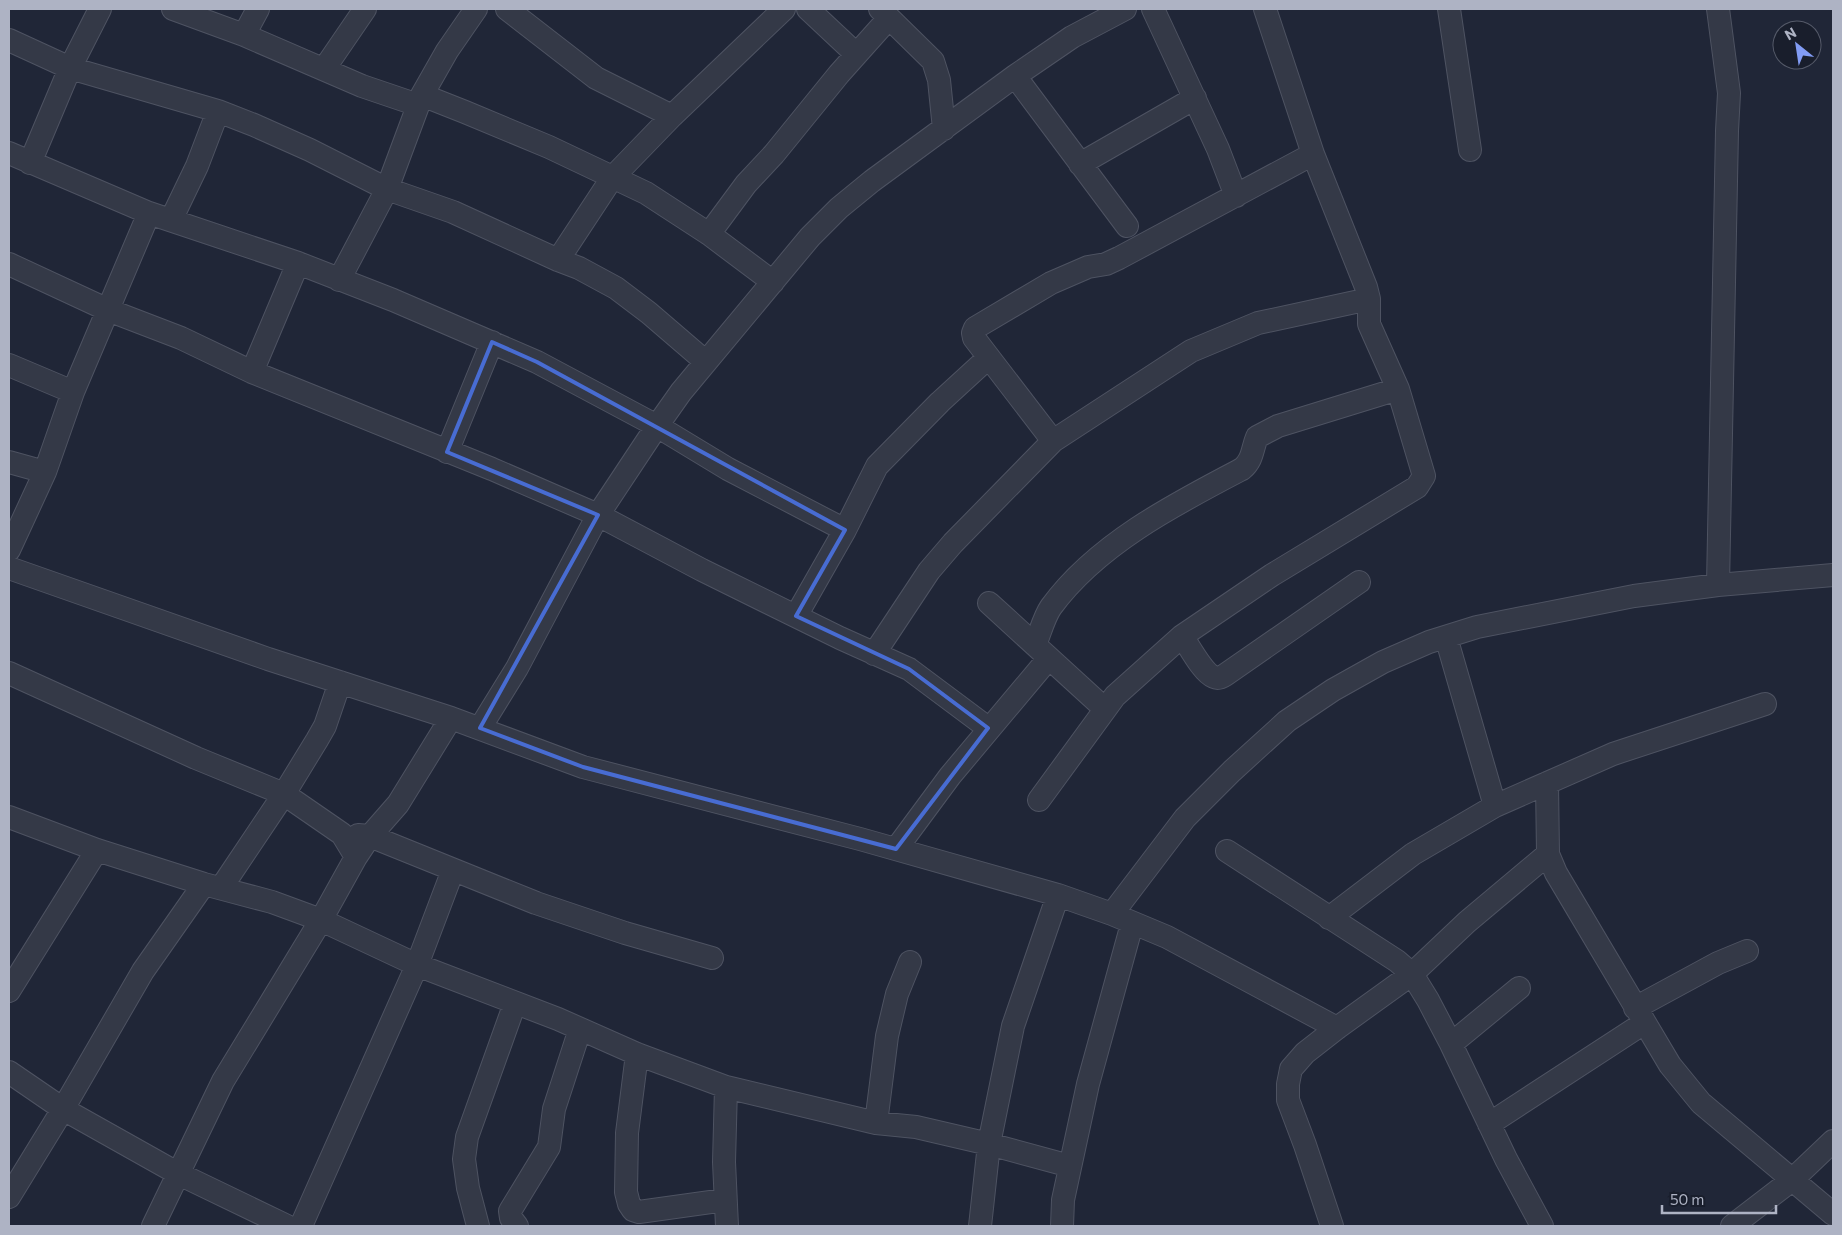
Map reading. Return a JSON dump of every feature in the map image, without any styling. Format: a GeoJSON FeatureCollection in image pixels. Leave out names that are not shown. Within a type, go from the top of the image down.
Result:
{"type":"FeatureCollection","features":[{"type":"Feature","properties":{"kind":"street"},"geometry":{"type":"LineString","coordinates":[[30,163],[70,68],[100,9]]}},
{"type":"Feature","properties":{"kind":"street"},"geometry":{"type":"LineString","coordinates":[[173,9],[244,35],[362,86],[420,100],[540,144],[646,193],[709,234],[773,282]]}},
{"type":"Feature","properties":{"kind":"street"},"geometry":{"type":"LineString","coordinates":[[244,35],[258,9]]}},
{"type":"Feature","properties":{"kind":"street"},"geometry":{"type":"LineString","coordinates":[[324,69],[365,9]]}},
{"type":"Feature","properties":{"kind":"street"},"geometry":{"type":"LineString","coordinates":[[339,280],[387,189],[420,100],[447,51],[476,9]]}},
{"type":"Feature","properties":{"kind":"street"},"geometry":{"type":"LineString","coordinates":[[507,9],[596,78],[672,116]]}},
{"type":"Feature","properties":{"kind":"street"},"geometry":{"type":"LineString","coordinates":[[558,260],[612,178],[672,116],[784,9]]}},
{"type":"Feature","properties":{"kind":"street"},"geometry":{"type":"LineString","coordinates":[[808,9],[856,54]]}},
{"type":"Feature","properties":{"kind":"street"},"geometry":{"type":"LineString","coordinates":[[480,728],[517,668],[598,515],[657,426],[681,392],[810,237],[839,208],[872,181],[1015,76],[1072,38],[1125,9]]}},
{"type":"Feature","properties":{"kind":"street"},"geometry":{"type":"LineString","coordinates":[[1153,9],[1218,149],[1236,196]]}},
{"type":"Feature","properties":{"kind":"street"},"geometry":{"type":"LineString","coordinates":[[1039,800],[1115,696],[1182,636],[1272,575],[1417,487],[1422,482],[1424,476],[1398,388],[1369,324],[1369,299],[1366,287],[1313,154],[1265,9]]}},
{"type":"Feature","properties":{"kind":"street"},"geometry":{"type":"LineString","coordinates":[[1449,9],[1470,150]]}},
{"type":"Feature","properties":{"kind":"street"},"geometry":{"type":"LineString","coordinates":[[1718,9],[1729,93],[1718,585]]}},
{"type":"Feature","properties":{"kind":"street"},"geometry":{"type":"LineString","coordinates":[[709,234],[746,184],[856,54],[885,13],[933,61],[937,68],[944,129]]}},
{"type":"Feature","properties":{"kind":"street"},"geometry":{"type":"LineString","coordinates":[[9,40],[70,68],[218,111],[310,150],[387,189],[453,212],[558,260],[580,268],[616,288],[649,313],[706,362]]}},
{"type":"Feature","properties":{"kind":"street"},"geometry":{"type":"LineString","coordinates":[[1015,76],[1127,226]]}},
{"type":"Feature","properties":{"kind":"street"},"geometry":{"type":"LineString","coordinates":[[1080,164],[1195,98]]}},
{"type":"Feature","properties":{"kind":"street"},"geometry":{"type":"LineString","coordinates":[[171,220],[197,166],[218,111]]}},
{"type":"Feature","properties":{"kind":"street"},"geometry":{"type":"LineString","coordinates":[[9,153],[149,213],[298,264],[393,300],[537,362],[657,426],[728,469],[845,530]]}},
{"type":"Feature","properties":{"kind":"street"},"geometry":{"type":"LineString","coordinates":[[1053,441],[974,338],[973,332],[978,325],[1051,283],[1088,267],[1106,264],[1119,258],[1313,154]]}},
{"type":"Feature","properties":{"kind":"street"},"geometry":{"type":"LineString","coordinates":[[9,550],[44,472],[73,392],[149,213]]}},
{"type":"Feature","properties":{"kind":"street"},"geometry":{"type":"LineString","coordinates":[[9,264],[108,310],[181,338],[252,372],[492,469],[598,515],[702,570],[874,654],[909,669],[988,728]]}},
{"type":"Feature","properties":{"kind":"street"},"geometry":{"type":"LineString","coordinates":[[252,372],[298,264]]}},
{"type":"Feature","properties":{"kind":"street"},"geometry":{"type":"LineString","coordinates":[[874,654],[929,571],[952,542],[1053,441],[1191,351],[1258,323],[1369,299]]}},
{"type":"Feature","properties":{"kind":"street"},"geometry":{"type":"LineString","coordinates":[[447,452],[492,342]]}},
{"type":"Feature","properties":{"kind":"street"},"geometry":{"type":"LineString","coordinates":[[796,616],[845,530],[877,466],[915,426],[988,358]]}},
{"type":"Feature","properties":{"kind":"street"},"geometry":{"type":"LineString","coordinates":[[9,365],[73,392]]}},
{"type":"Feature","properties":{"kind":"street"},"geometry":{"type":"LineString","coordinates":[[896,850],[988,728],[1042,652],[1050,608],[1076,579],[1134,529],[1249,464],[1257,437],[1278,426],[1398,388]]}},
{"type":"Feature","properties":{"kind":"street"},"geometry":{"type":"LineString","coordinates":[[9,462],[44,472]]}},
{"type":"Feature","properties":{"kind":"street"},"geometry":{"type":"LineString","coordinates":[[9,568],[268,659],[480,728],[583,767],[896,850],[1058,896],[1112,914],[1132,924],[1167,937],[1337,1028]]}},
{"type":"Feature","properties":{"kind":"street"},"geometry":{"type":"LineString","coordinates":[[1112,914],[1185,818],[1232,770],[1287,721],[1333,690],[1383,662],[1477,627],[1634,596],[1718,585],[1833,575]]}},
{"type":"Feature","properties":{"kind":"street"},"geometry":{"type":"LineString","coordinates":[[1182,636],[1212,676],[1216,678],[1226,676],[1359,582]]}},
{"type":"Feature","properties":{"kind":"street"},"geometry":{"type":"LineString","coordinates":[[989,603],[1105,709]]}},
{"type":"Feature","properties":{"kind":"street"},"geometry":{"type":"LineString","coordinates":[[1446,637],[1495,806]]}},
{"type":"Feature","properties":{"kind":"street"},"geometry":{"type":"LineString","coordinates":[[9,673],[196,758],[284,794],[342,834],[356,857]]}},
{"type":"Feature","properties":{"kind":"street"},"geometry":{"type":"LineString","coordinates":[[9,1197],[63,1109],[143,971],[213,886],[284,794],[325,726],[340,682]]}},
{"type":"Feature","properties":{"kind":"street"},"geometry":{"type":"LineString","coordinates":[[1329,918],[1413,854],[1495,806],[1614,754],[1766,704]]}},
{"type":"Feature","properties":{"kind":"street"},"geometry":{"type":"LineString","coordinates":[[153,1226],[177,1173],[223,1082],[322,920],[356,857],[370,836],[398,804],[451,718]]}},
{"type":"Feature","properties":{"kind":"street"},"geometry":{"type":"LineString","coordinates":[[1547,783],[1548,854],[1556,873],[1639,1015],[1670,1064],[1702,1103],[1833,1214]]}},
{"type":"Feature","properties":{"kind":"street"},"geometry":{"type":"LineString","coordinates":[[9,817],[97,850],[272,902],[322,920],[416,965],[580,1029],[637,1054],[726,1087],[876,1123],[916,1127],[1070,1166]]}},
{"type":"Feature","properties":{"kind":"street"},"geometry":{"type":"LineString","coordinates":[[342,834],[370,836],[536,904],[625,933],[712,958]]}},
{"type":"Feature","properties":{"kind":"street"},"geometry":{"type":"LineString","coordinates":[[9,991],[97,850]]}},
{"type":"Feature","properties":{"kind":"street"},"geometry":{"type":"LineString","coordinates":[[1227,851],[1397,961],[1412,974],[1451,1044],[1489,1124],[1542,1226]]}},
{"type":"Feature","properties":{"kind":"street"},"geometry":{"type":"LineString","coordinates":[[1332,1226],[1305,1144],[1288,1100],[1288,1084],[1291,1069],[1305,1054],[1337,1028],[1412,974],[1467,922],[1548,854]]}},
{"type":"Feature","properties":{"kind":"street"},"geometry":{"type":"LineString","coordinates":[[302,1226],[416,965],[453,870]]}},
{"type":"Feature","properties":{"kind":"street"},"geometry":{"type":"LineString","coordinates":[[980,1226],[989,1144],[1013,1026],[1058,896]]}},
{"type":"Feature","properties":{"kind":"street"},"geometry":{"type":"LineString","coordinates":[[1062,1226],[1063,1200],[1090,1076],[1132,924]]}},
{"type":"Feature","properties":{"kind":"street"},"geometry":{"type":"LineString","coordinates":[[1489,1124],[1639,1015],[1718,962],[1747,951]]}},
{"type":"Feature","properties":{"kind":"street"},"geometry":{"type":"LineString","coordinates":[[876,1123],[887,1036],[897,994],[910,962]]}},
{"type":"Feature","properties":{"kind":"street"},"geometry":{"type":"LineString","coordinates":[[1451,1044],[1519,988]]}},
{"type":"Feature","properties":{"kind":"street"},"geometry":{"type":"LineString","coordinates":[[478,1226],[468,1188],[464,1159],[467,1137],[515,1004]]}},
{"type":"Feature","properties":{"kind":"street"},"geometry":{"type":"LineString","coordinates":[[517,1226],[511,1218],[510,1210],[549,1148],[554,1109],[580,1029]]}},
{"type":"Feature","properties":{"kind":"street"},"geometry":{"type":"LineString","coordinates":[[637,1054],[627,1133],[626,1192],[628,1204],[633,1210],[639,1212],[725,1200]]}},
{"type":"Feature","properties":{"kind":"street"},"geometry":{"type":"LineString","coordinates":[[9,1072],[63,1109],[177,1173],[287,1226]]}},
{"type":"Feature","properties":{"kind":"street"},"geometry":{"type":"LineString","coordinates":[[726,1087],[724,1162],[727,1226]]}},
{"type":"Feature","properties":{"kind":"street"},"geometry":{"type":"LineString","coordinates":[[1732,1226],[1792,1180],[1833,1141]]}},
{"type":"Feature","properties":{"kind":"highlighted area"},"geometry":{"type":"Polygon","coordinates":[[[492,342],[537,362],[845,530],[796,616],[909,669],[988,728],[896,849],[583,767],[480,728],[598,515],[447,452],[492,342]]]}}]}
